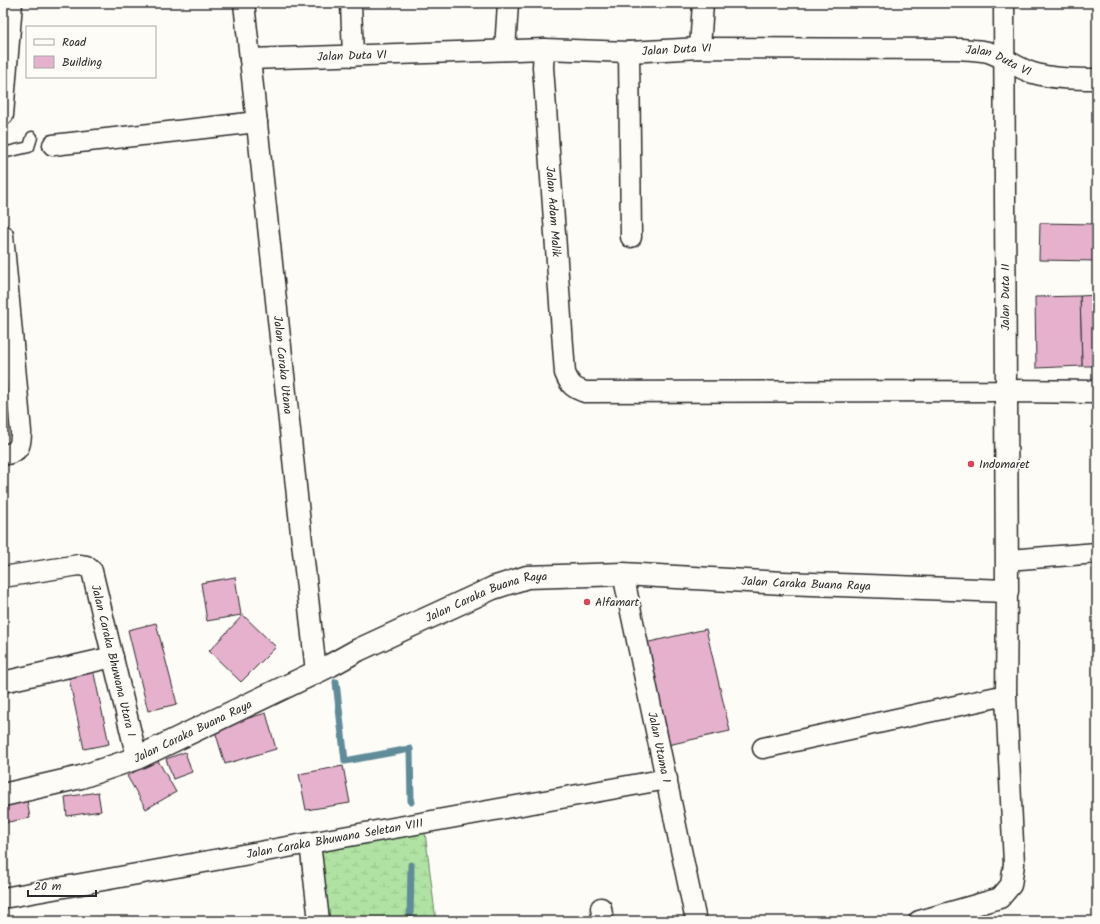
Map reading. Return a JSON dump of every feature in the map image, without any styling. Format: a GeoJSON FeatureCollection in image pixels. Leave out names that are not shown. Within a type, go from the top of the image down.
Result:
{"type":"FeatureCollection","features":[{"type":"Feature","properties":{"kind":"street"},"geometry":{"type":"LineString","coordinates":[[3,115],[12,3]]}},
{"type":"Feature","properties":{"kind":"street","name":"Jalan Caraka Utana"},"geometry":{"type":"LineString","coordinates":[[244,3],[323,668]]}},
{"type":"Feature","properties":{"kind":"street"},"geometry":{"type":"LineString","coordinates":[[351,3],[353,56]]}},
{"type":"Feature","properties":{"kind":"street"},"geometry":{"type":"LineString","coordinates":[[505,50],[508,3]]}},
{"type":"Feature","properties":{"kind":"street"},"geometry":{"type":"LineString","coordinates":[[700,48],[703,3]]}},
{"type":"Feature","properties":{"kind":"street","name":"Jalan Duta II"},"geometry":{"type":"LineString","coordinates":[[1004,3],[1003,58],[1007,591]]}},
{"type":"Feature","properties":{"kind":"street","name":"Jalan Duta VI"},"geometry":{"type":"LineString","coordinates":[[250,59],[544,49],[629,52],[700,48],[960,49],[987,52],[1033,73],[1057,78],[1097,79]]}},
{"type":"Feature","properties":{"kind":"street","name":"Jalan Adam Malik"},"geometry":{"type":"LineString","coordinates":[[544,49],[544,75],[565,373],[568,381],[575,388],[585,392],[1006,391]]}},
{"type":"Feature","properties":{"kind":"street"},"geometry":{"type":"LineString","coordinates":[[629,52],[631,237]]}},
{"type":"Feature","properties":{"kind":"street"},"geometry":{"type":"LineString","coordinates":[[53,145],[257,122]]}},
{"type":"Feature","properties":{"kind":"street"},"geometry":{"type":"LineString","coordinates":[[3,235],[21,443],[17,450],[10,454],[3,455]]}},
{"type":"Feature","properties":{"kind":"street"},"geometry":{"type":"LineString","coordinates":[[1006,391],[1097,392]]}},
{"type":"Feature","properties":{"kind":"street"},"geometry":{"type":"LineString","coordinates":[[1007,560],[1097,553]]}},
{"type":"Feature","properties":{"kind":"street","name":"Jalan Caraka Bhuwana Utara I"},"geometry":{"type":"LineString","coordinates":[[3,577],[79,565],[86,566],[92,571],[137,758]]}},
{"type":"Feature","properties":{"kind":"street","name":"Jalan Caraka Buana Raya"},"geometry":{"type":"LineString","coordinates":[[3,795],[81,777],[137,758],[358,650],[493,588],[527,577],[623,574],[783,583],[1007,591]]}},
{"type":"Feature","properties":{"kind":"street","name":"Jalan Utama I"},"geometry":{"type":"LineString","coordinates":[[623,574],[696,921]]}},
{"type":"Feature","properties":{"kind":"street"},"geometry":{"type":"LineString","coordinates":[[919,921],[1000,898],[1011,885],[1014,864],[1006,695],[1007,591]]}},
{"type":"Feature","properties":{"kind":"street"},"geometry":{"type":"LineString","coordinates":[[3,682],[112,657]]}},
{"type":"Feature","properties":{"kind":"street"},"geometry":{"type":"LineString","coordinates":[[763,748],[1006,695]]}},
{"type":"Feature","properties":{"kind":"street","name":"Jalan Caraka Bhuwana Seletan VIII"},"geometry":{"type":"LineString","coordinates":[[3,898],[667,779]]}},
{"type":"Feature","properties":{"kind":"street"},"geometry":{"type":"LineString","coordinates":[[310,843],[319,921]]}},
{"type":"Feature","properties":{"kind":"lane"},"geometry":{"type":"LineString","coordinates":[[3,153],[29,147],[32,137]]}},
{"type":"Feature","properties":{"kind":"green space"},"geometry":{"type":"Polygon","coordinates":[[[425,832],[436,921],[319,921],[311,852],[425,832]]]}},
{"type":"Feature","properties":{"kind":"building"},"geometry":{"type":"Polygon","coordinates":[[[1040,223],[1097,224],[1097,261],[1039,260],[1040,223]]]}},
{"type":"Feature","properties":{"kind":"building"},"geometry":{"type":"Polygon","coordinates":[[[1097,295],[1097,366],[1082,366],[1080,296],[1097,295]]]}},
{"type":"Feature","properties":{"kind":"building"},"geometry":{"type":"Polygon","coordinates":[[[1080,296],[1082,366],[1036,368],[1035,297],[1080,296]]]}},
{"type":"Feature","properties":{"kind":"building"},"geometry":{"type":"Polygon","coordinates":[[[235,577],[241,615],[207,621],[201,583],[235,577]]]}},
{"type":"Feature","properties":{"kind":"building"},"geometry":{"type":"Polygon","coordinates":[[[243,615],[276,647],[241,682],[209,651],[243,615]]]}},
{"type":"Feature","properties":{"kind":"building"},"geometry":{"type":"Polygon","coordinates":[[[156,623],[177,704],[148,711],[128,630],[156,623]]]}},
{"type":"Feature","properties":{"kind":"building"},"geometry":{"type":"Polygon","coordinates":[[[706,629],[730,731],[668,745],[645,643],[706,629]]]}},
{"type":"Feature","properties":{"kind":"building"},"geometry":{"type":"Polygon","coordinates":[[[93,669],[109,744],[84,749],[68,674],[93,669]]]}},
{"type":"Feature","properties":{"kind":"building"},"geometry":{"type":"Polygon","coordinates":[[[266,713],[276,749],[225,764],[214,728],[266,713]]]}},
{"type":"Feature","properties":{"kind":"building"},"geometry":{"type":"Polygon","coordinates":[[[185,752],[192,772],[173,779],[166,759],[185,752]]]}},
{"type":"Feature","properties":{"kind":"building"},"geometry":{"type":"Polygon","coordinates":[[[157,759],[176,792],[146,809],[127,776],[157,759]]]}},
{"type":"Feature","properties":{"kind":"building"},"geometry":{"type":"Polygon","coordinates":[[[343,766],[350,803],[306,810],[299,774],[343,766]]]}},
{"type":"Feature","properties":{"kind":"building"},"geometry":{"type":"Polygon","coordinates":[[[98,792],[101,811],[67,816],[65,797],[98,792]]]}},
{"type":"Feature","properties":{"kind":"building"},"geometry":{"type":"Polygon","coordinates":[[[26,794],[30,818],[3,823],[3,798],[26,794]]]}},
{"type":"Feature","properties":{"kind":"waterway"},"geometry":{"type":"LineString","coordinates":[[336,682],[345,761],[410,749],[411,802]]}},
{"type":"Feature","properties":{"kind":"waterway"},"geometry":{"type":"LineString","coordinates":[[410,921],[411,865]]}},
{"type":"Feature","properties":{"kind":"place","name":"Indomaret"},"geometry":{"type":"Point","coordinates":[971,464]}},
{"type":"Feature","properties":{"kind":"place","name":"Alfamart"},"geometry":{"type":"Point","coordinates":[587,602]}}]}
